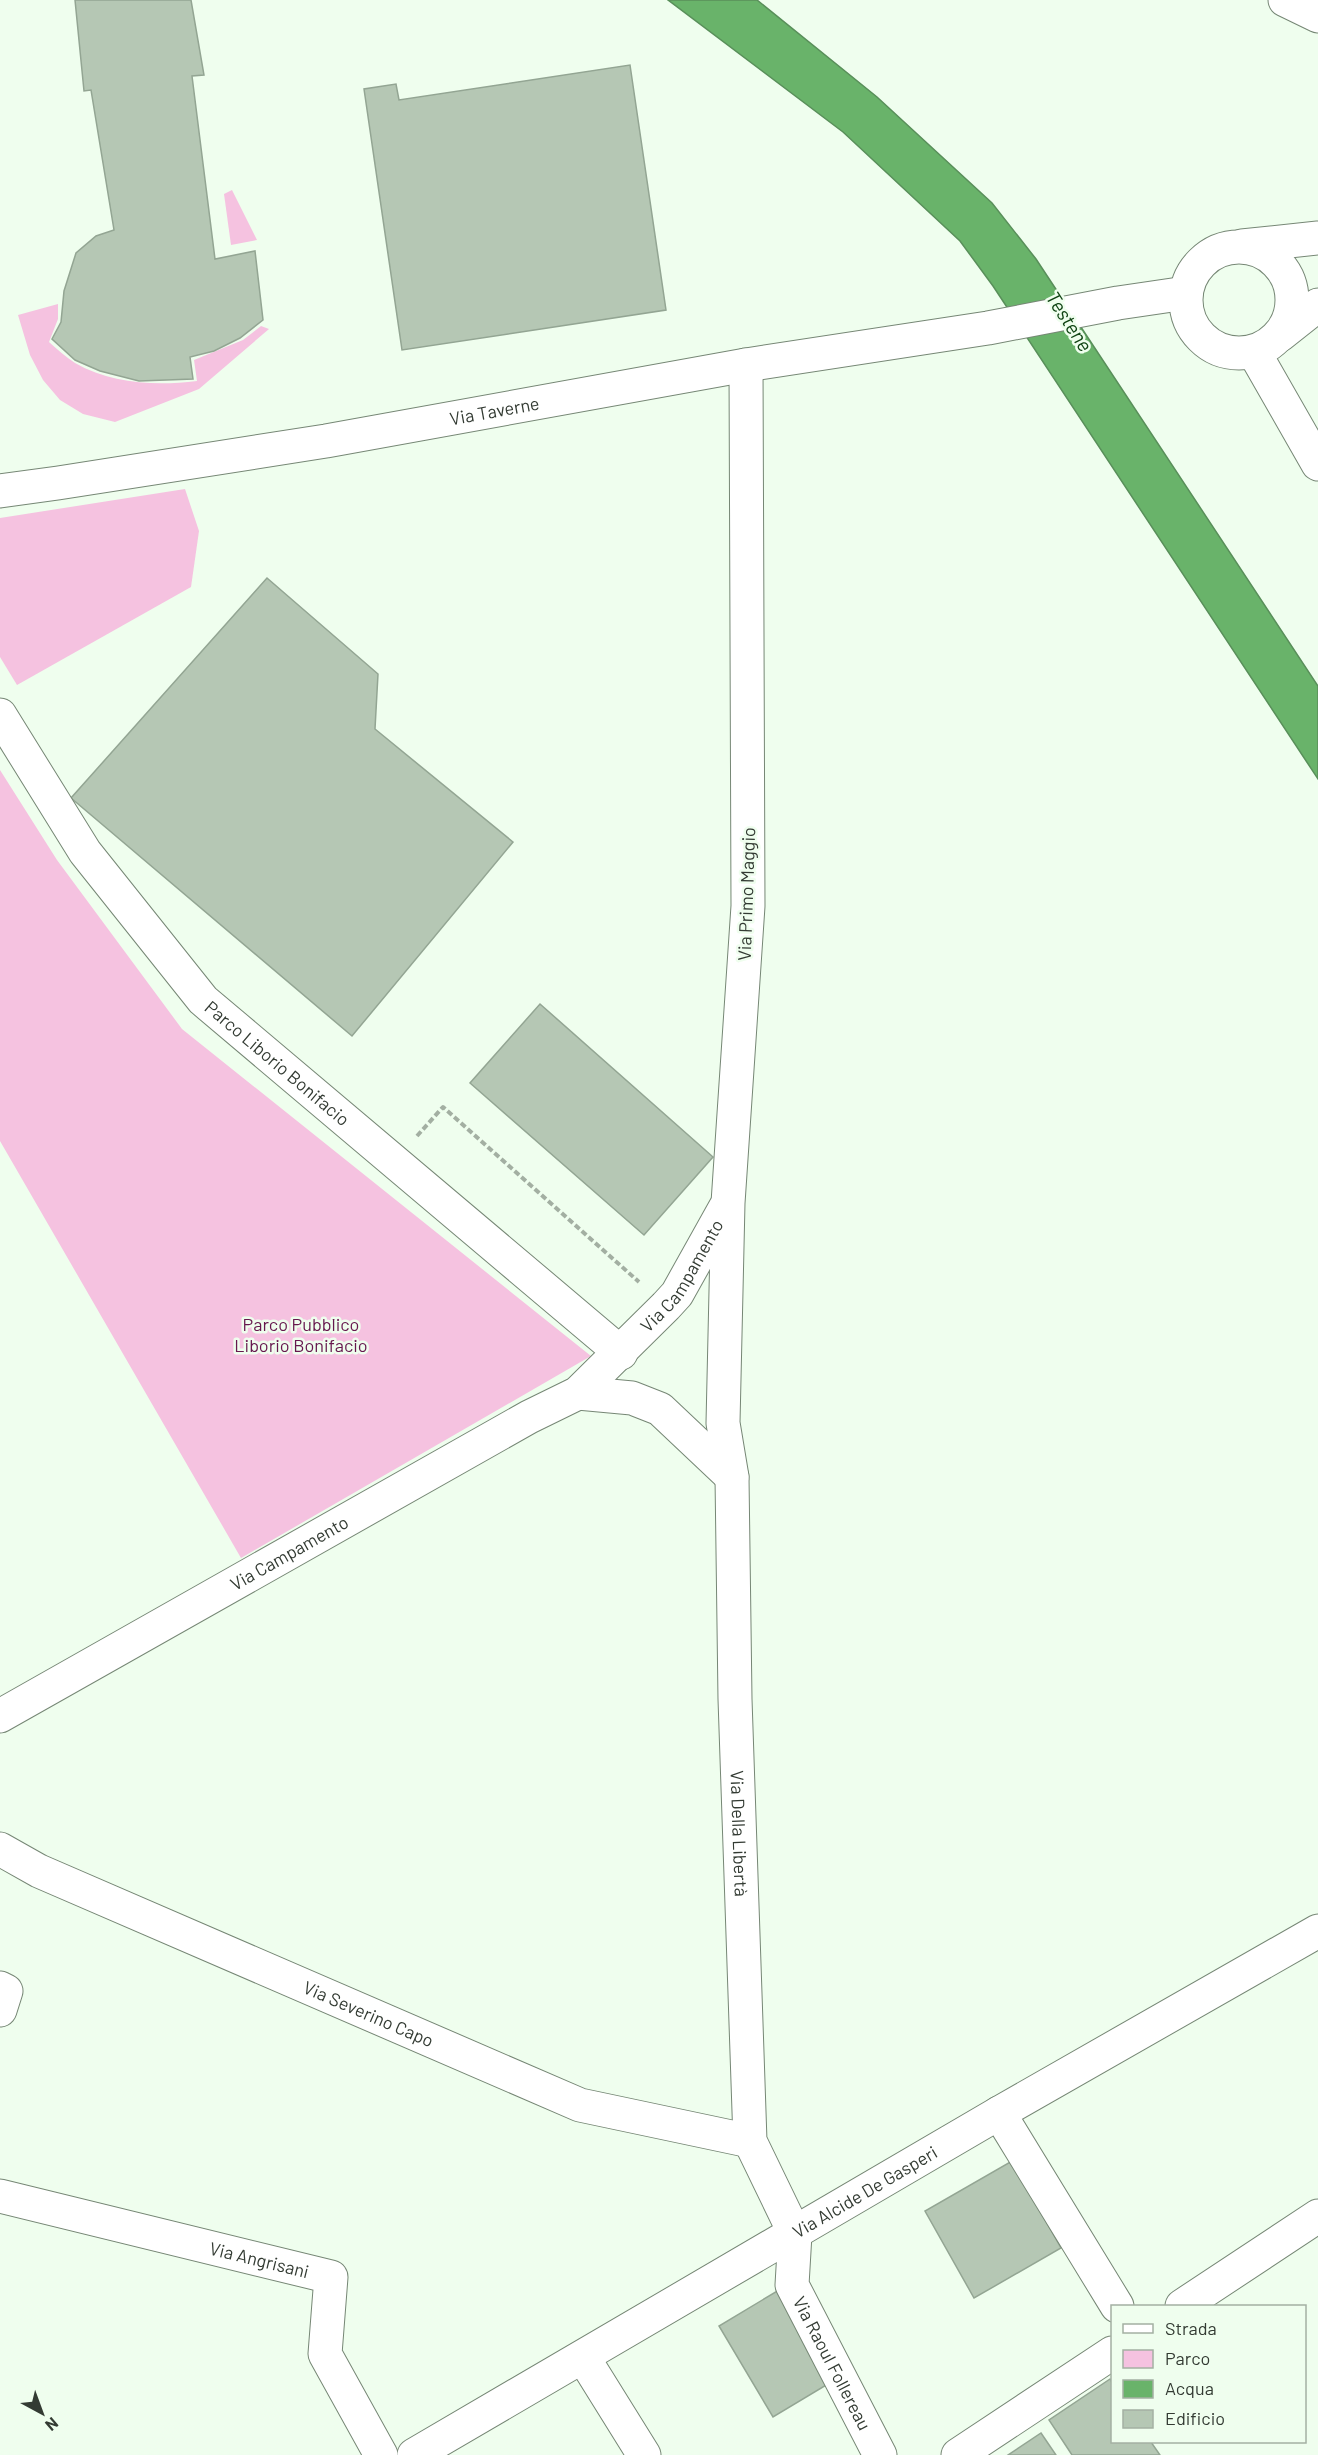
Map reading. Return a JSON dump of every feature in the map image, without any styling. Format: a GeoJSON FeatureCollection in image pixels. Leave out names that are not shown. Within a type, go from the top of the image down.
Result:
{"type":"FeatureCollection","features":[{"type":"Feature","properties":{"kind":"street"},"geometry":{"type":"LineString","coordinates":[[1285,0],[1318,16]]}},
{"type":"Feature","properties":{"kind":"street"},"geometry":{"type":"LineString","coordinates":[[1318,238],[1229,247],[1214,252],[1200,263],[1190,277],[1186,293],[1186,311],[1192,327],[1204,341],[1219,350],[1236,354],[1267,343],[1318,304]]}},
{"type":"Feature","properties":{"kind":"street"},"geometry":{"type":"LineString","coordinates":[[1229,247],[1246,247],[1262,252],[1275,260],[1285,273],[1291,289],[1292,305],[1288,321],[1267,343]]}},
{"type":"Feature","properties":{"kind":"street","name":"Via Taverne"},"geometry":{"type":"LineString","coordinates":[[0,490],[326,441],[746,365],[988,328],[1118,303],[1186,293]]}},
{"type":"Feature","properties":{"kind":"street"},"geometry":{"type":"LineString","coordinates":[[1267,343],[1318,464]]}},
{"type":"Feature","properties":{"kind":"street","name":"Via Primo Maggio"},"geometry":{"type":"LineString","coordinates":[[723,1423],[728,1203],[748,906],[746,365]]}},
{"type":"Feature","properties":{"kind":"street","name":"Parco Liborio Bonifacio"},"geometry":{"type":"LineString","coordinates":[[0,715],[85,852],[203,1000],[621,1353]]}},
{"type":"Feature","properties":{"kind":"street","name":"Via Campamento"},"geometry":{"type":"LineString","coordinates":[[0,1716],[529,1417],[578,1393],[621,1353],[677,1294],[728,1203]]}},
{"type":"Feature","properties":{"kind":"street"},"geometry":{"type":"LineString","coordinates":[[578,1393],[632,1398],[660,1409],[732,1477]]}},
{"type":"Feature","properties":{"kind":"street","name":"Via Della Libertà"},"geometry":{"type":"LineString","coordinates":[[723,1423],[732,1477],[735,1699],[750,2140],[795,2234]]}},
{"type":"Feature","properties":{"kind":"street","name":"Via Severino Capo"},"geometry":{"type":"LineString","coordinates":[[0,1850],[50,1875],[580,2105],[750,2140]]}},
{"type":"Feature","properties":{"kind":"street","name":"Via Alcide De Gasperi"},"geometry":{"type":"LineString","coordinates":[[414,2455],[999,2113],[1318,1931]]}},
{"type":"Feature","properties":{"kind":"street"},"geometry":{"type":"LineString","coordinates":[[1280,1953],[1318,1948]]}},
{"type":"Feature","properties":{"kind":"street"},"geometry":{"type":"LineString","coordinates":[[0,1989],[6,1991],[0,2010]]}},
{"type":"Feature","properties":{"kind":"street"},"geometry":{"type":"LineString","coordinates":[[999,2113],[1116,2305]]}},
{"type":"Feature","properties":{"kind":"street","name":"Via Angrisani"},"geometry":{"type":"LineString","coordinates":[[0,2196],[331,2277],[326,2354],[381,2455]]}},
{"type":"Feature","properties":{"kind":"street"},"geometry":{"type":"LineString","coordinates":[[1185,2305],[1318,2216]]}},
{"type":"Feature","properties":{"kind":"street","name":"Via Raoul Follereau"},"geometry":{"type":"LineString","coordinates":[[795,2234],[792,2285],[880,2455]]}},
{"type":"Feature","properties":{"kind":"street"},"geometry":{"type":"LineString","coordinates":[[958,2455],[1111,2354]]}},
{"type":"Feature","properties":{"kind":"street"},"geometry":{"type":"LineString","coordinates":[[583,2357],[644,2455]]}},
{"type":"Feature","properties":{"kind":"path"},"geometry":{"type":"LineString","coordinates":[[395,1162],[444,1107],[666,1306]]}},
{"type":"Feature","properties":{"kind":"green space"},"geometry":{"type":"Polygon","coordinates":[[[232,190],[257,240],[231,245],[224,194],[232,190]]]}},
{"type":"Feature","properties":{"kind":"green space"},"geometry":{"type":"Polygon","coordinates":[[[58,304],[58,319],[49,342],[72,361],[89,370],[134,382],[197,381],[194,360],[243,340],[261,326],[269,329],[199,389],[115,422],[83,414],[60,400],[43,380],[30,355],[18,315],[58,304]]]}},
{"type":"Feature","properties":{"kind":"green space"},"geometry":{"type":"Polygon","coordinates":[[[185,489],[199,531],[191,587],[17,685],[0,657],[0,518],[185,489]]]}},
{"type":"Feature","properties":{"kind":"green space","name":"Parco Pubblico Liborio Bonifacio"},"geometry":{"type":"Polygon","coordinates":[[[0,770],[57,860],[182,1029],[591,1356],[241,1558],[0,1141],[0,770]]]}},
{"type":"Feature","properties":{"kind":"water","name":"Testene"},"geometry":{"type":"Polygon","coordinates":[[[668,0],[757,0],[877,97],[992,203],[1036,259],[1318,686],[1318,779],[993,286],[960,241],[843,132],[668,0]]]}},
{"type":"Feature","properties":{"kind":"building"},"geometry":{"type":"Polygon","coordinates":[[[75,0],[191,0],[204,75],[192,76],[215,259],[255,251],[263,320],[240,338],[214,351],[190,357],[193,379],[139,381],[100,371],[75,360],[52,339],[61,322],[64,291],[76,253],[96,236],[114,230],[91,90],[84,91],[75,0]]]}},
{"type":"Feature","properties":{"kind":"building"},"geometry":{"type":"Polygon","coordinates":[[[630,65],[666,310],[402,350],[364,89],[396,84],[399,100],[630,65]]]}},
{"type":"Feature","properties":{"kind":"building"},"geometry":{"type":"Polygon","coordinates":[[[267,578],[378,674],[375,729],[513,842],[352,1036],[71,798],[267,578]]]}},
{"type":"Feature","properties":{"kind":"building"},"geometry":{"type":"Polygon","coordinates":[[[540,1004],[713,1157],[644,1235],[470,1083],[540,1004]]]}},
{"type":"Feature","properties":{"kind":"building"},"geometry":{"type":"Polygon","coordinates":[[[1012,2161],[1061,2248],[974,2298],[925,2211],[1012,2161]]]}},
{"type":"Feature","properties":{"kind":"building"},"geometry":{"type":"Polygon","coordinates":[[[784,2287],[838,2378],[773,2417],[719,2326],[784,2287]]]}},
{"type":"Feature","properties":{"kind":"building"},"geometry":{"type":"Polygon","coordinates":[[[1110,2379],[1111,2443],[1152,2443],[1160,2455],[1072,2455],[1049,2420],[1110,2379]]]}},
{"type":"Feature","properties":{"kind":"building"},"geometry":{"type":"Polygon","coordinates":[[[1041,2433],[1056,2455],[1008,2455],[1041,2433]]]}}]}
